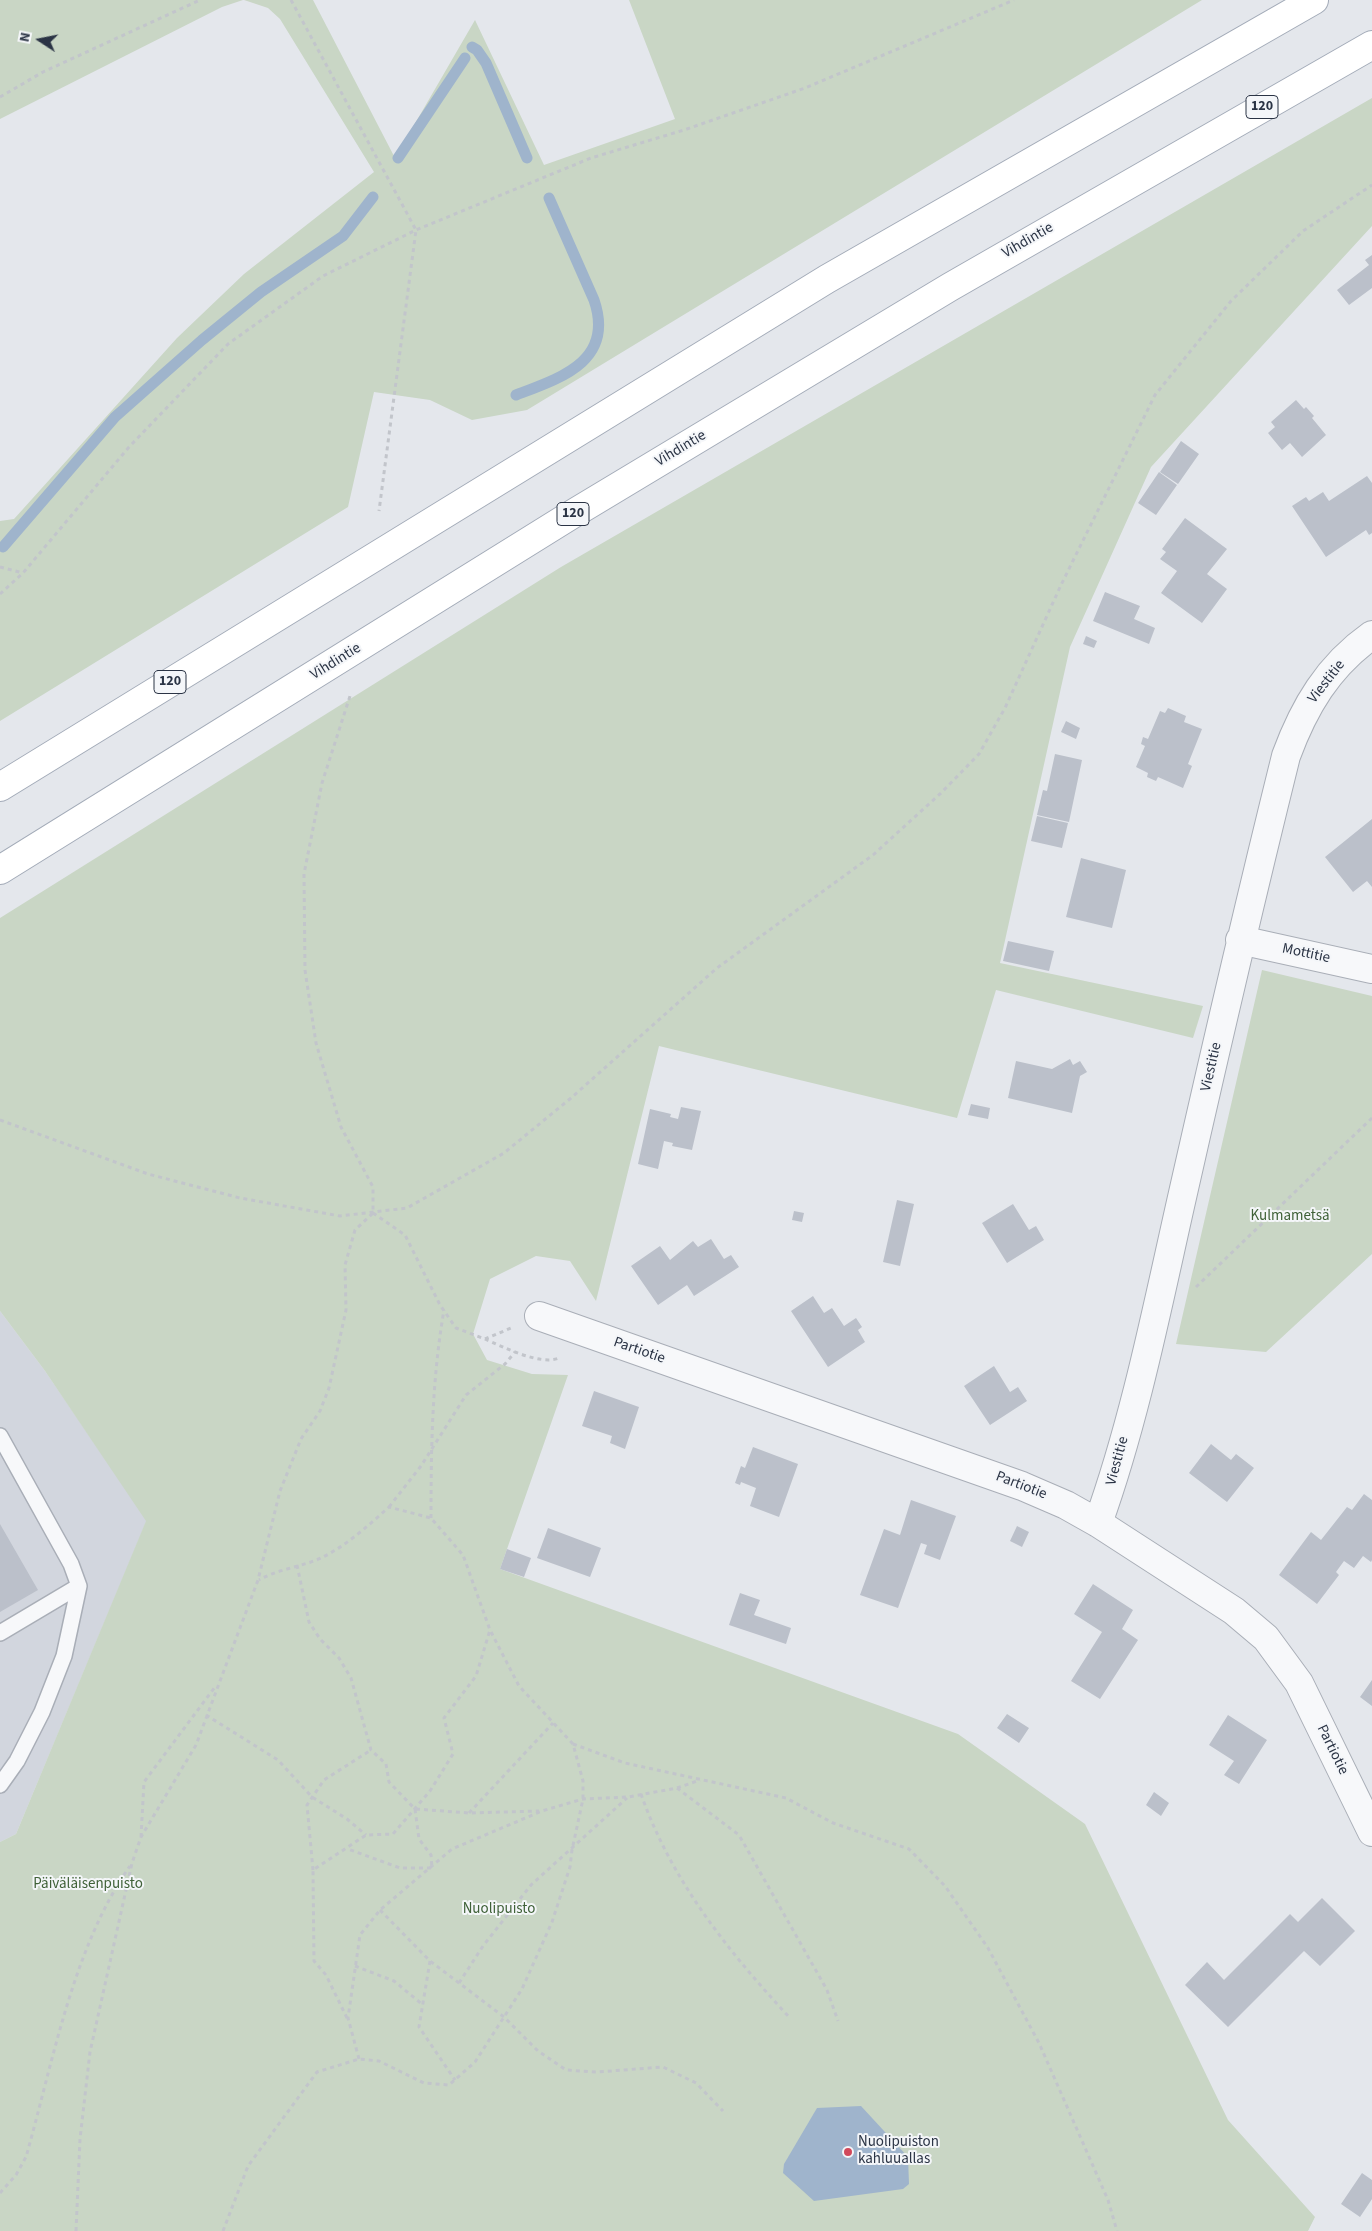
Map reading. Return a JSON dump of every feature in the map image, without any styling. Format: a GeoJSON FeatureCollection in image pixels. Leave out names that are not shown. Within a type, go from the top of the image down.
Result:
{"type":"FeatureCollection","features":[{"type":"Feature","properties":{"kind":"main road","name":"120"},"geometry":{"type":"LineString","coordinates":[[0,787],[826,278],[1314,0]]}},
{"type":"Feature","properties":{"kind":"main road","name":"Vihdintie"},"geometry":{"type":"LineString","coordinates":[[0,870],[571,515],[933,297],[1152,169],[1372,46]]}},
{"type":"Feature","properties":{"kind":"street","name":"Viestitie"},"geometry":{"type":"LineString","coordinates":[[1098,1523],[1112,1483],[1154,1323],[1240,940],[1286,756],[1297,727],[1314,694],[1332,669],[1372,635]]}},
{"type":"Feature","properties":{"kind":"street","name":"Mottitie"},"geometry":{"type":"LineString","coordinates":[[1240,940],[1372,968]]}},
{"type":"Feature","properties":{"kind":"street","name":"Partiotie"},"geometry":{"type":"LineString","coordinates":[[539,1316],[1022,1486],[1066,1504],[1098,1523],[1234,1611],[1266,1638],[1299,1683],[1372,1832]]}},
{"type":"Feature","properties":{"kind":"lane"},"geometry":{"type":"LineString","coordinates":[[0,1436],[71,1564],[79,1586],[61,1664],[34,1728],[17,1761],[0,1785]]}},
{"type":"Feature","properties":{"kind":"lane"},"geometry":{"type":"LineString","coordinates":[[0,1633],[79,1586]]}},
{"type":"Feature","properties":{"kind":"path"},"geometry":{"type":"LineString","coordinates":[[0,97],[43,72],[200,0]]}},
{"type":"Feature","properties":{"kind":"path"},"geometry":{"type":"LineString","coordinates":[[291,0],[416,230],[379,510]]}},
{"type":"Feature","properties":{"kind":"path"},"geometry":{"type":"LineString","coordinates":[[0,594],[23,574],[129,448],[228,344],[323,276],[416,230],[591,158],[684,130],[805,88],[1014,0]]}},
{"type":"Feature","properties":{"kind":"path"},"geometry":{"type":"LineString","coordinates":[[0,1120],[148,1174],[240,1198],[340,1216],[407,1208],[504,1153],[572,1098],[717,968],[873,854],[941,793],[972,761],[1005,708],[1061,585],[1154,395],[1231,301],[1303,230],[1372,185]]}},
{"type":"Feature","properties":{"kind":"path"},"geometry":{"type":"LineString","coordinates":[[0,567],[23,574]]}},
{"type":"Feature","properties":{"kind":"path"},"geometry":{"type":"LineString","coordinates":[[76,2231],[80,2139],[90,2052],[132,1863],[141,1837],[196,1745],[217,1684],[258,1580],[280,1491],[301,1438],[320,1412],[330,1388],[346,1310],[345,1265],[355,1230],[372,1213],[373,1187],[341,1127],[316,1043],[304,970],[304,874],[322,783],[350,693]]}},
{"type":"Feature","properties":{"kind":"path"},"geometry":{"type":"LineString","coordinates":[[1195,1287],[1372,1118]]}},
{"type":"Feature","properties":{"kind":"path"},"geometry":{"type":"LineString","coordinates":[[372,1213],[404,1235],[444,1310],[456,1328],[515,1352],[551,1362],[560,1358]]}},
{"type":"Feature","properties":{"kind":"path"},"geometry":{"type":"LineString","coordinates":[[431,1518],[431,1451],[436,1357],[444,1310]]}},
{"type":"Feature","properties":{"kind":"path"},"geometry":{"type":"LineString","coordinates":[[484,1339],[539,1316]]}},
{"type":"Feature","properties":{"kind":"path"},"geometry":{"type":"LineString","coordinates":[[258,1580],[321,1558],[362,1531],[389,1507],[431,1451],[466,1394],[504,1364],[515,1352]]}},
{"type":"Feature","properties":{"kind":"path"},"geometry":{"type":"LineString","coordinates":[[389,1507],[431,1518],[463,1555],[490,1630],[519,1686],[573,1744],[625,1763],[786,1798],[833,1823],[909,1849],[945,1886],[988,1948],[1039,2043],[1108,2200],[1117,2231]]}},
{"type":"Feature","properties":{"kind":"path"},"geometry":{"type":"LineString","coordinates":[[297,1565],[310,1622],[320,1639],[339,1658],[351,1678],[371,1750],[386,1764],[389,1782],[415,1809],[419,1839],[431,1855],[432,1868]]}},
{"type":"Feature","properties":{"kind":"path"},"geometry":{"type":"LineString","coordinates":[[313,1870],[366,1835],[393,1834],[430,1791],[453,1754],[444,1718],[476,1676],[490,1630]]}},
{"type":"Feature","properties":{"kind":"path"},"geometry":{"type":"LineString","coordinates":[[141,1837],[144,1782],[217,1684]]}},
{"type":"Feature","properties":{"kind":"path"},"geometry":{"type":"LineString","coordinates":[[206,1715],[278,1760],[312,1797],[347,1819],[366,1835]]}},
{"type":"Feature","properties":{"kind":"path"},"geometry":{"type":"LineString","coordinates":[[469,1813],[497,1780],[553,1723]]}},
{"type":"Feature","properties":{"kind":"path"},"geometry":{"type":"LineString","coordinates":[[223,2231],[248,2166],[317,2072],[358,2059],[379,2061],[424,2083],[449,2085],[474,2062],[522,1989],[552,1922],[570,1866],[583,1799],[583,1781],[573,1744]]}},
{"type":"Feature","properties":{"kind":"path"},"geometry":{"type":"LineString","coordinates":[[358,2059],[348,2018],[326,1974],[314,1961],[313,1870],[307,1804],[324,1780],[371,1750]]}},
{"type":"Feature","properties":{"kind":"path"},"geometry":{"type":"LineString","coordinates":[[348,2018],[360,1935],[380,1910],[432,1868],[452,1849],[542,1811],[583,1799],[628,1797],[677,1788],[701,1780]]}},
{"type":"Feature","properties":{"kind":"path"},"geometry":{"type":"LineString","coordinates":[[677,1788],[739,1835],[827,1990],[838,2021]]}},
{"type":"Feature","properties":{"kind":"path"},"geometry":{"type":"LineString","coordinates":[[641,1794],[654,1832],[715,1932],[745,1970],[789,2017]]}},
{"type":"Feature","properties":{"kind":"path"},"geometry":{"type":"LineString","coordinates":[[459,1984],[483,1946],[531,1885],[572,1850],[628,1797]]}},
{"type":"Feature","properties":{"kind":"path"},"geometry":{"type":"LineString","coordinates":[[415,1809],[469,1813],[542,1811]]}},
{"type":"Feature","properties":{"kind":"path"},"geometry":{"type":"LineString","coordinates":[[347,1848],[400,1868],[432,1868]]}},
{"type":"Feature","properties":{"kind":"path"},"geometry":{"type":"LineString","coordinates":[[0,2193],[16,2175],[26,2157],[86,1949],[115,1887],[132,1863]]}},
{"type":"Feature","properties":{"kind":"path"},"geometry":{"type":"LineString","coordinates":[[380,1910],[430,1961],[504,2018],[538,2051],[566,2070],[597,2072],[663,2068],[696,2083],[723,2111]]}},
{"type":"Feature","properties":{"kind":"path"},"geometry":{"type":"LineString","coordinates":[[430,1961],[419,2027],[455,2080]]}},
{"type":"Feature","properties":{"kind":"path"},"geometry":{"type":"LineString","coordinates":[[355,1966],[394,1981],[424,2005]]}},
{"type":"Feature","properties":{"kind":"shaded area"},"geometry":{"type":"Polygon","coordinates":[[[0,1311],[45,1371],[147,1520],[16,1834],[0,1842],[0,1311]]]}},
{"type":"Feature","properties":{"kind":"green space"},"geometry":{"type":"Polygon","coordinates":[[[0,0],[243,0],[222,7],[0,119],[0,0]]]}},
{"type":"Feature","properties":{"kind":"green space"},"geometry":{"type":"Polygon","coordinates":[[[244,0],[313,0],[395,158],[475,20],[544,165],[675,119],[629,0],[1202,0],[527,410],[472,420],[430,400],[374,392],[348,507],[0,721],[0,521],[14,519],[177,338],[244,274],[374,172],[280,19],[268,8],[244,0]]]}},
{"type":"Feature","properties":{"kind":"green space","name":"Nuolipuisto"},"geometry":{"type":"Polygon","coordinates":[[[1372,98],[1372,226],[1151,467],[1070,647],[1000,963],[1203,1006],[1193,1038],[996,990],[957,1118],[659,1046],[596,1301],[570,1261],[536,1256],[490,1279],[473,1334],[487,1360],[532,1374],[568,1375],[500,1569],[958,1734],[1085,1824],[1228,2120],[1315,2217],[1308,2231],[0,2231],[0,1842],[16,1834],[146,1521],[45,1371],[0,1311],[0,918],[561,567],[1372,98]]]}},
{"type":"Feature","properties":{"kind":"green space","name":"Kulmametsä"},"geometry":{"type":"Polygon","coordinates":[[[1262,970],[1372,996],[1372,1254],[1266,1352],[1176,1344],[1262,970]]]}},
{"type":"Feature","properties":{"kind":"water","name":"Nuolipuiston kahluuallas"},"geometry":{"type":"Polygon","coordinates":[[[861,2106],[908,2157],[909,2184],[903,2189],[814,2201],[783,2173],[784,2164],[817,2108],[861,2106]]]}},
{"type":"Feature","properties":{"kind":"building"},"geometry":{"type":"Polygon","coordinates":[[[1372,255],[1372,288],[1349,305],[1337,290],[1369,265],[1365,260],[1372,255]]]}},
{"type":"Feature","properties":{"kind":"building"},"geometry":{"type":"Polygon","coordinates":[[[1296,400],[1314,416],[1312,418],[1326,435],[1302,457],[1290,443],[1282,450],[1268,433],[1275,427],[1271,422],[1296,400]]]}},
{"type":"Feature","properties":{"kind":"building"},"geometry":{"type":"Polygon","coordinates":[[[1181,441],[1199,454],[1178,484],[1160,472],[1181,441]]]}},
{"type":"Feature","properties":{"kind":"building"},"geometry":{"type":"Polygon","coordinates":[[[1159,472],[1177,485],[1156,515],[1138,503],[1159,472]]]}},
{"type":"Feature","properties":{"kind":"building"},"geometry":{"type":"Polygon","coordinates":[[[1367,476],[1372,483],[1372,533],[1369,535],[1366,530],[1326,557],[1292,506],[1306,497],[1309,501],[1323,492],[1329,501],[1367,476]]]}},
{"type":"Feature","properties":{"kind":"building"},"geometry":{"type":"Polygon","coordinates":[[[1185,518],[1227,549],[1207,574],[1227,589],[1202,623],[1161,593],[1177,571],[1160,559],[1166,552],[1162,549],[1185,518]]]}},
{"type":"Feature","properties":{"kind":"building"},"geometry":{"type":"Polygon","coordinates":[[[1105,592],[1140,606],[1134,619],[1155,628],[1149,644],[1093,621],[1105,592]]]}},
{"type":"Feature","properties":{"kind":"building"},"geometry":{"type":"Polygon","coordinates":[[[1086,636],[1097,641],[1094,648],[1083,644],[1086,636]]]}},
{"type":"Feature","properties":{"kind":"building"},"geometry":{"type":"Polygon","coordinates":[[[1168,708],[1186,716],[1184,722],[1202,729],[1188,764],[1192,766],[1183,788],[1158,777],[1156,781],[1147,777],[1148,773],[1136,767],[1145,746],[1141,744],[1143,737],[1148,739],[1160,711],[1165,713],[1168,708]]]}},
{"type":"Feature","properties":{"kind":"building"},"geometry":{"type":"Polygon","coordinates":[[[1066,721],[1080,728],[1076,739],[1061,732],[1066,721]]]}},
{"type":"Feature","properties":{"kind":"building"},"geometry":{"type":"Polygon","coordinates":[[[1055,754],[1082,760],[1069,822],[1037,815],[1043,790],[1047,791],[1055,754]]]}},
{"type":"Feature","properties":{"kind":"building"},"geometry":{"type":"Polygon","coordinates":[[[1037,816],[1068,823],[1062,848],[1031,841],[1037,816]]]}},
{"type":"Feature","properties":{"kind":"building"},"geometry":{"type":"Polygon","coordinates":[[[1372,819],[1372,887],[1367,881],[1353,892],[1325,857],[1372,819]]]}},
{"type":"Feature","properties":{"kind":"building"},"geometry":{"type":"Polygon","coordinates":[[[1081,858],[1126,870],[1112,928],[1066,917],[1081,858]]]}},
{"type":"Feature","properties":{"kind":"building"},"geometry":{"type":"Polygon","coordinates":[[[1008,941],[1054,951],[1049,971],[1003,961],[1008,941]]]}},
{"type":"Feature","properties":{"kind":"building"},"geometry":{"type":"Polygon","coordinates":[[[1070,1059],[1073,1065],[1080,1061],[1087,1072],[1080,1076],[1072,1113],[1008,1098],[1016,1061],[1052,1069],[1070,1059]]]}},
{"type":"Feature","properties":{"kind":"building"},"geometry":{"type":"Polygon","coordinates":[[[971,1104],[990,1108],[988,1119],[968,1115],[971,1104]]]}},
{"type":"Feature","properties":{"kind":"building"},"geometry":{"type":"Polygon","coordinates":[[[681,1107],[701,1111],[692,1150],[672,1146],[673,1143],[664,1141],[658,1169],[638,1164],[650,1109],[671,1114],[670,1117],[678,1119],[681,1107]]]}},
{"type":"Feature","properties":{"kind":"building"},"geometry":{"type":"Polygon","coordinates":[[[897,1200],[914,1204],[900,1266],[883,1262],[897,1200]]]}},
{"type":"Feature","properties":{"kind":"building"},"geometry":{"type":"Polygon","coordinates":[[[1013,1204],[1029,1230],[1036,1226],[1044,1240],[1007,1263],[982,1223],[1013,1204]]]}},
{"type":"Feature","properties":{"kind":"building"},"geometry":{"type":"Polygon","coordinates":[[[794,1211],[804,1213],[802,1222],[792,1220],[794,1211]]]}},
{"type":"Feature","properties":{"kind":"building"},"geometry":{"type":"Polygon","coordinates":[[[711,1239],[724,1259],[731,1255],[739,1267],[694,1296],[687,1285],[658,1305],[631,1266],[660,1246],[670,1260],[693,1241],[698,1247],[711,1239]]]}},
{"type":"Feature","properties":{"kind":"building"},"geometry":{"type":"Polygon","coordinates":[[[813,1296],[824,1313],[832,1308],[844,1326],[856,1318],[862,1327],[858,1330],[865,1342],[828,1367],[791,1311],[813,1296]]]}},
{"type":"Feature","properties":{"kind":"building"},"geometry":{"type":"Polygon","coordinates":[[[994,1366],[1010,1392],[1018,1387],[1027,1401],[990,1425],[964,1386],[994,1366]]]}},
{"type":"Feature","properties":{"kind":"building"},"geometry":{"type":"Polygon","coordinates":[[[594,1391],[639,1407],[625,1449],[610,1443],[612,1436],[582,1426],[594,1391]]]}},
{"type":"Feature","properties":{"kind":"building"},"geometry":{"type":"Polygon","coordinates":[[[1211,1444],[1231,1460],[1236,1454],[1254,1468],[1227,1502],[1189,1473],[1211,1444]]]}},
{"type":"Feature","properties":{"kind":"building"},"geometry":{"type":"Polygon","coordinates":[[[753,1447],[798,1464],[779,1517],[750,1506],[756,1488],[741,1482],[740,1485],[735,1483],[741,1466],[745,1468],[753,1447]]]}},
{"type":"Feature","properties":{"kind":"building"},"geometry":{"type":"Polygon","coordinates":[[[1364,1494],[1372,1500],[1372,1560],[1371,1562],[1363,1556],[1354,1568],[1344,1561],[1336,1572],[1339,1575],[1317,1604],[1279,1575],[1311,1532],[1321,1540],[1347,1507],[1352,1510],[1364,1494]]]}},
{"type":"Feature","properties":{"kind":"building"},"geometry":{"type":"Polygon","coordinates":[[[911,1500],[956,1516],[940,1560],[924,1554],[927,1545],[921,1543],[898,1608],[860,1595],[884,1529],[900,1535],[911,1500]]]}},
{"type":"Feature","properties":{"kind":"building"},"geometry":{"type":"Polygon","coordinates":[[[0,1524],[38,1590],[0,1612],[0,1524]]]}},
{"type":"Feature","properties":{"kind":"building"},"geometry":{"type":"Polygon","coordinates":[[[1017,1526],[1029,1532],[1022,1547],[1010,1541],[1017,1526]]]}},
{"type":"Feature","properties":{"kind":"building"},"geometry":{"type":"Polygon","coordinates":[[[548,1528],[601,1548],[590,1577],[537,1558],[548,1528]]]}},
{"type":"Feature","properties":{"kind":"building"},"geometry":{"type":"Polygon","coordinates":[[[507,1549],[531,1558],[524,1577],[500,1569],[507,1549]]]}},
{"type":"Feature","properties":{"kind":"building"},"geometry":{"type":"Polygon","coordinates":[[[1093,1584],[1133,1610],[1122,1629],[1138,1640],[1100,1699],[1071,1681],[1102,1632],[1074,1614],[1093,1584]]]}},
{"type":"Feature","properties":{"kind":"building"},"geometry":{"type":"Polygon","coordinates":[[[740,1593],[760,1600],[754,1615],[791,1628],[786,1644],[729,1625],[740,1593]]]}},
{"type":"Feature","properties":{"kind":"building"},"geometry":{"type":"Polygon","coordinates":[[[1372,1680],[1372,1706],[1360,1697],[1372,1680]]]}},
{"type":"Feature","properties":{"kind":"building"},"geometry":{"type":"Polygon","coordinates":[[[1007,1714],[1029,1728],[1019,1743],[997,1728],[1007,1714]]]}},
{"type":"Feature","properties":{"kind":"building"},"geometry":{"type":"Polygon","coordinates":[[[1228,1715],[1267,1740],[1239,1784],[1224,1775],[1234,1761],[1209,1745],[1228,1715]]]}},
{"type":"Feature","properties":{"kind":"building"},"geometry":{"type":"Polygon","coordinates":[[[1154,1792],[1169,1803],[1161,1816],[1146,1805],[1154,1792]]]}},
{"type":"Feature","properties":{"kind":"building"},"geometry":{"type":"Polygon","coordinates":[[[1322,1898],[1355,1931],[1320,1966],[1304,1951],[1228,2027],[1185,1985],[1207,1962],[1224,1980],[1290,1914],[1298,1922],[1322,1898]]]}},
{"type":"Feature","properties":{"kind":"building"},"geometry":{"type":"Polygon","coordinates":[[[1362,2173],[1372,2180],[1372,2199],[1360,2217],[1341,2204],[1362,2173]]]}},
{"type":"Feature","properties":{"kind":"waterway"},"geometry":{"type":"LineString","coordinates":[[472,47],[477,50],[486,63],[527,158]]}},
{"type":"Feature","properties":{"kind":"waterway"},"geometry":{"type":"LineString","coordinates":[[398,158],[465,58]]}},
{"type":"Feature","properties":{"kind":"waterway"},"geometry":{"type":"LineString","coordinates":[[3,547],[115,417],[202,340],[261,292],[343,236],[373,197]]}},
{"type":"Feature","properties":{"kind":"waterway"},"geometry":{"type":"LineString","coordinates":[[516,395],[566,374],[580,364],[590,352],[597,338],[599,321],[594,300],[549,198]]}},
{"type":"Feature","properties":{"kind":"place","name":"Nuolipuiston kahluuallas"},"geometry":{"type":"Point","coordinates":[848,2152]}},
{"type":"Feature","properties":{"kind":"park label","name":"Päiväläisenpuisto"},"geometry":{"type":"Point","coordinates":[88,1885]}}]}
